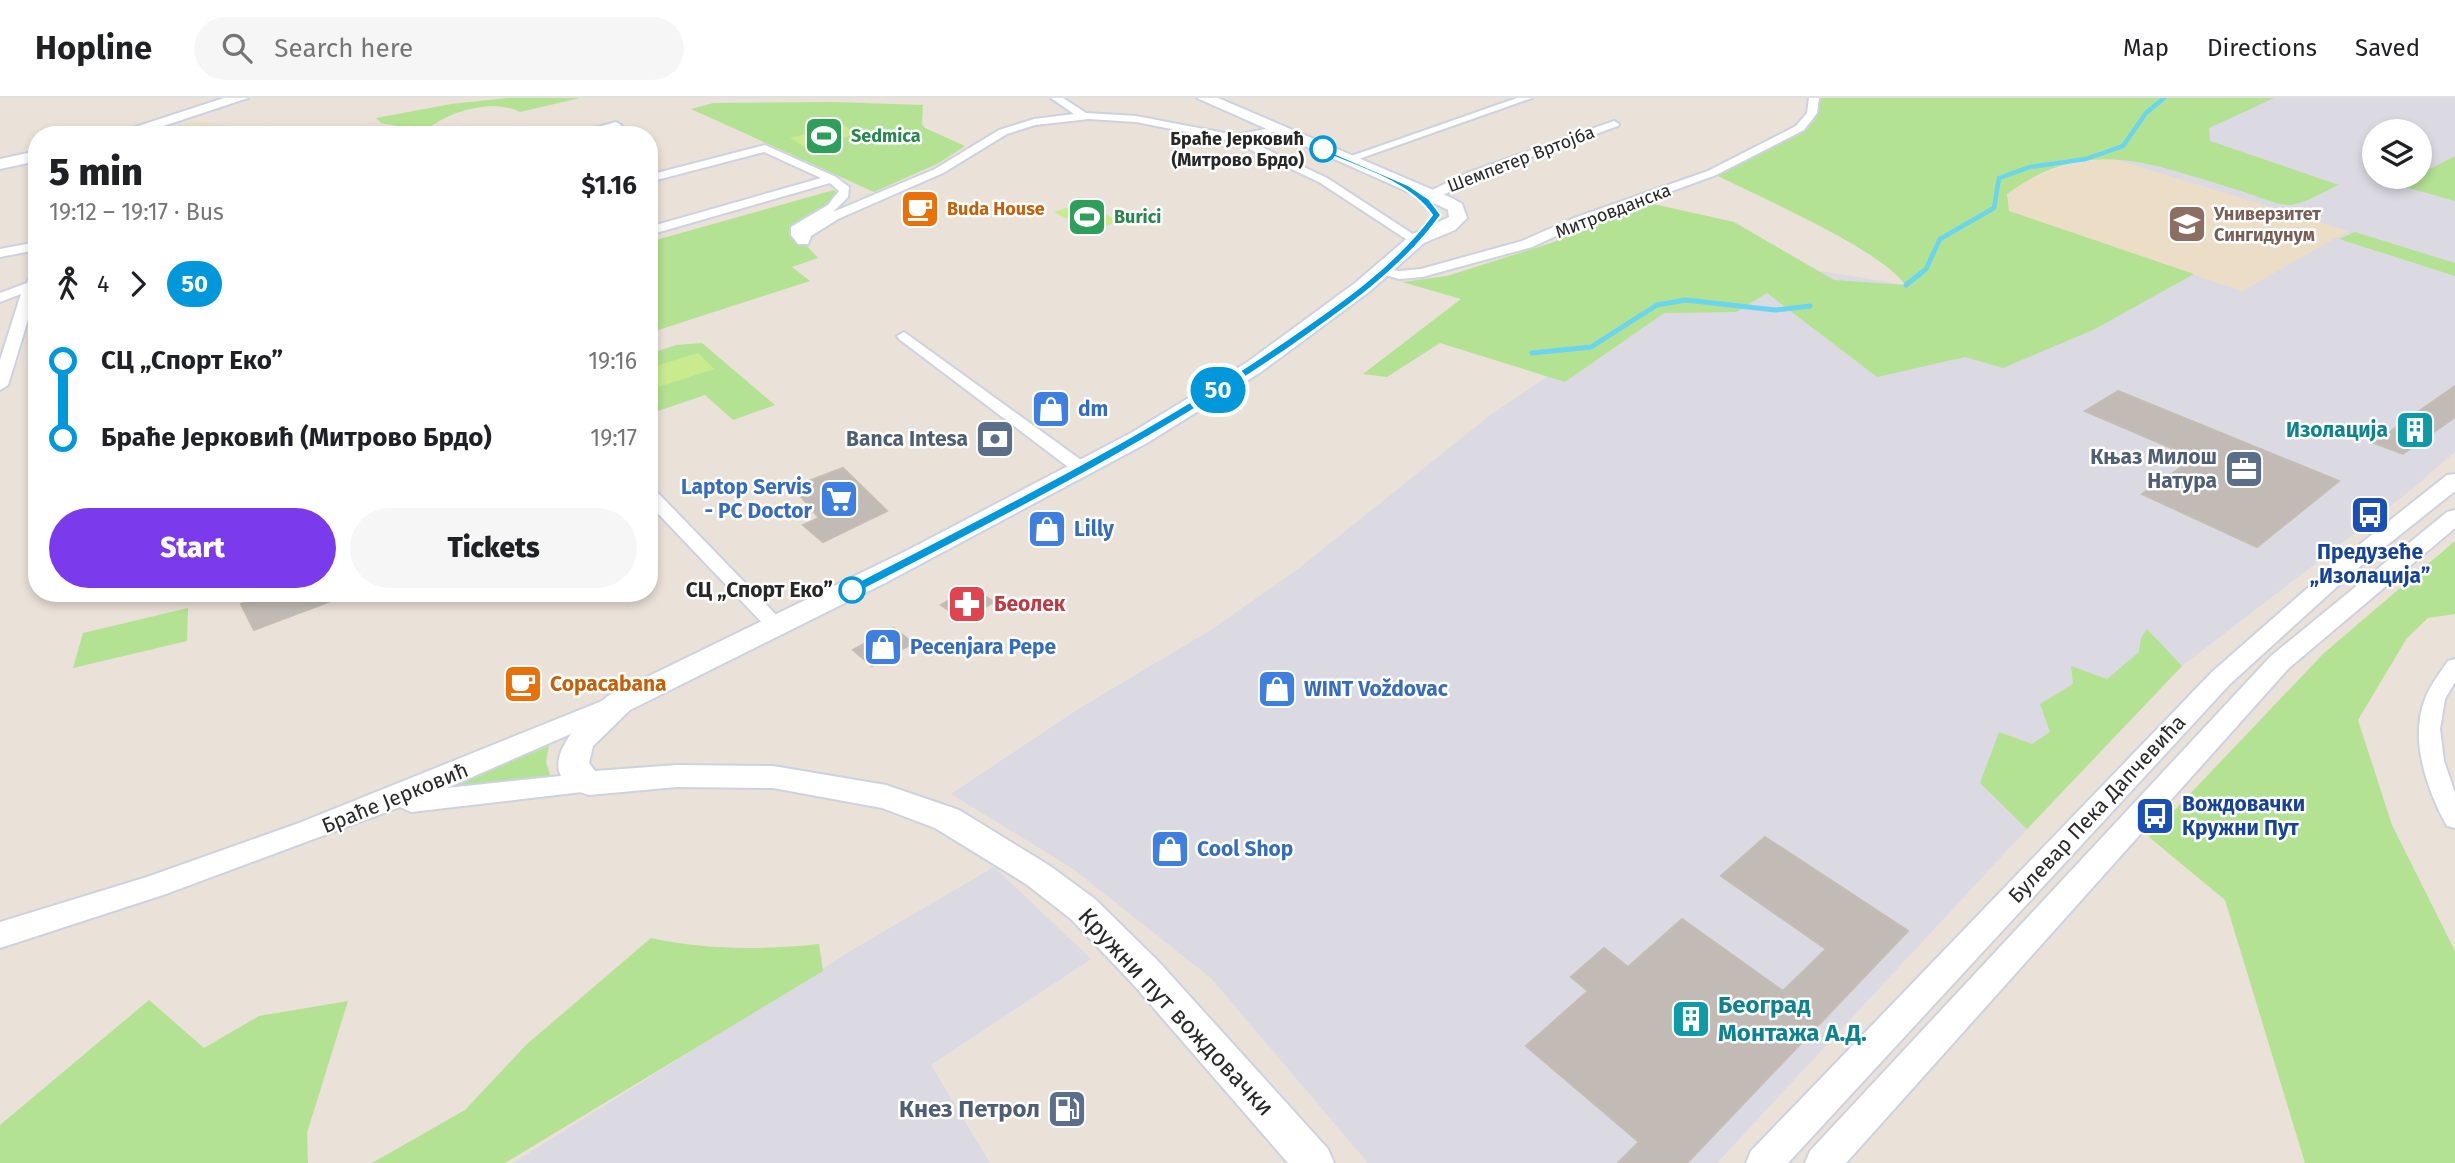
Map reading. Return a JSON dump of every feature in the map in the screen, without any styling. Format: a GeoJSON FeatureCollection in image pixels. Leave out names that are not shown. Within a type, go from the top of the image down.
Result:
{"type":"FeatureCollection","features":[{"type":"Feature","properties":{"kind":"main road"},"geometry":{"type":"LineString","coordinates":[[148,126],[240,98]]}},
{"type":"Feature","properties":{"kind":"main road","name":"Браће Јерковић"},"geometry":{"type":"LineString","coordinates":[[1205,98],[1456,208],[1458,218],[1418,239]]}},
{"type":"Feature","properties":{"kind":"main road"},"geometry":{"type":"LineString","coordinates":[[0,164],[28,160]]}},
{"type":"Feature","properties":{"kind":"main road","name":"Браће Јерковић"},"geometry":{"type":"LineString","coordinates":[[619,703],[776,627],[1082,469],[1167,421],[1272,355],[1335,311],[1418,239],[1436,211],[1405,186]]}},
{"type":"Feature","properties":{"kind":"main road"},"geometry":{"type":"LineString","coordinates":[[589,783],[574,769],[575,749],[587,731],[619,703]]}},
{"type":"Feature","properties":{"kind":"main road","name":"Кружни пут вождовачки"},"geometry":{"type":"LineString","coordinates":[[589,783],[687,776],[773,777],[886,797],[947,819],[1038,875],[1083,909],[1144,972],[1314,1163]]}},
{"type":"Feature","properties":{"kind":"street"},"geometry":{"type":"LineString","coordinates":[[1056,98],[1083,116]]}},
{"type":"Feature","properties":{"kind":"street"},"geometry":{"type":"LineString","coordinates":[[1346,160],[1527,98]]}},
{"type":"Feature","properties":{"kind":"street","name":"Митровданска"},"geometry":{"type":"LineString","coordinates":[[1383,272],[1405,275],[1422,273],[1527,244],[1578,222],[1712,173],[1800,128],[1811,113],[1814,98]]}},
{"type":"Feature","properties":{"kind":"street"},"geometry":{"type":"LineString","coordinates":[[658,177],[765,148],[845,188],[846,192],[831,208],[797,227],[797,235],[803,241],[805,234],[823,221],[939,171],[1003,132],[1034,122],[1083,116],[1136,119],[1235,138],[1324,180],[1418,239]]}},
{"type":"Feature","properties":{"kind":"street","name":"Шемпетер Вртојба"},"geometry":{"type":"LineString","coordinates":[[1428,195],[1460,183],[1464,177],[1614,124]]}},
{"type":"Feature","properties":{"kind":"street"},"geometry":{"type":"LineString","coordinates":[[612,126],[616,125]]}},
{"type":"Feature","properties":{"kind":"street"},"geometry":{"type":"LineString","coordinates":[[1235,138],[1272,126]]}},
{"type":"Feature","properties":{"kind":"street"},"geometry":{"type":"LineString","coordinates":[[658,228],[832,180]]}},
{"type":"Feature","properties":{"kind":"street"},"geometry":{"type":"LineString","coordinates":[[0,255],[28,250]]}},
{"type":"Feature","properties":{"kind":"street"},"geometry":{"type":"LineString","coordinates":[[0,299],[28,283]]}},
{"type":"Feature","properties":{"kind":"street"},"geometry":{"type":"LineString","coordinates":[[0,385],[28,299]]}},
{"type":"Feature","properties":{"kind":"street"},"geometry":{"type":"LineString","coordinates":[[904,336],[1082,469]]}},
{"type":"Feature","properties":{"kind":"street","name":"Булевар Пека Дапчевића"},"geometry":{"type":"LineString","coordinates":[[1764,1163],[2221,678],[2343,569],[2455,480]]}},
{"type":"Feature","properties":{"kind":"street"},"geometry":{"type":"LineString","coordinates":[[658,503],[776,627]]}},
{"type":"Feature","properties":{"kind":"street","name":"Булевар Пека Дапчевића"},"geometry":{"type":"LineString","coordinates":[[1823,1163],[2280,662],[2455,517]]}},
{"type":"Feature","properties":{"kind":"street"},"geometry":{"type":"LineString","coordinates":[[2455,666],[2436,697],[2431,739],[2439,778],[2455,820]]}},
{"type":"Feature","properties":{"kind":"street","name":"Браће Јерковић"},"geometry":{"type":"LineString","coordinates":[[0,935],[191,874],[359,813],[619,703]]}},
{"type":"Feature","properties":{"kind":"street","name":"Кружни пут вождовачки"},"geometry":{"type":"LineString","coordinates":[[359,813],[454,795],[589,783]]}},
{"type":"Feature","properties":{"kind":"shaded area"},"geometry":{"type":"Polygon","coordinates":[[[2164,98],[2455,98],[2455,452],[2406,494],[2182,666],[1717,1163],[1368,1163],[1211,978],[1072,868],[951,794],[1080,708],[1211,630],[1298,569],[1489,416],[1619,328],[1790,266],[1906,285],[1940,239],[2009,211],[2242,291],[2347,231],[2107,157],[2164,98]]]}},
{"type":"Feature","properties":{"kind":"shaded area"},"geometry":{"type":"Polygon","coordinates":[[[194,122],[230,126],[177,126],[194,122]]]}},
{"type":"Feature","properties":{"kind":"shaded area","name":"Универзитет Сингидунум"},"geometry":{"type":"Polygon","coordinates":[[[2107,157],[2348,231],[2242,291],[2009,211],[2008,194],[2025,181],[2062,167],[2107,157]]]}},
{"type":"Feature","properties":{"kind":"shaded area"},"geometry":{"type":"Polygon","coordinates":[[[994,867],[1091,959],[931,1065],[990,1163],[513,1163],[854,949],[994,867]]]}},
{"type":"Feature","properties":{"kind":"green space"},"geometry":{"type":"Polygon","coordinates":[[[508,98],[580,98],[520,112],[497,106],[471,109],[432,126],[398,126],[381,123],[376,118],[451,104],[508,98]]]}},
{"type":"Feature","properties":{"kind":"green space"},"geometry":{"type":"Polygon","coordinates":[[[1814,98],[2274,98],[2209,128],[2210,141],[2339,185],[2308,200],[2283,205],[2149,164],[2121,160],[2093,160],[2065,165],[2037,176],[2007,194],[2009,211],[2194,274],[2095,329],[2003,368],[1965,357],[1877,377],[1767,293],[1736,312],[1664,313],[1565,382],[1440,343],[1387,377],[1363,374],[1461,299],[1402,282],[1447,276],[1551,243],[1649,203],[1734,222],[1834,280],[1905,285],[1892,271],[1846,240],[1712,173],[1807,122],[1814,98]]]}},
{"type":"Feature","properties":{"kind":"green space"},"geometry":{"type":"Polygon","coordinates":[[[835,102],[923,105],[922,124],[925,128],[965,146],[939,163],[874,192],[691,109],[713,103],[835,102]]]}},
{"type":"Feature","properties":{"kind":"green space","name":"Sedmica"},"geometry":{"type":"Polygon","coordinates":[[[842,124],[857,134],[805,147],[790,138],[842,124]]]}},
{"type":"Feature","properties":{"kind":"green space"},"geometry":{"type":"Polygon","coordinates":[[[2455,156],[2455,201],[2412,189],[2432,189],[2432,168],[2455,156]]]}},
{"type":"Feature","properties":{"kind":"green space"},"geometry":{"type":"Polygon","coordinates":[[[834,190],[839,195],[797,235],[818,258],[792,267],[810,281],[658,330],[658,239],[834,190]]]}},
{"type":"Feature","properties":{"kind":"green space","name":"Burici"},"geometry":{"type":"Polygon","coordinates":[[[1082,203],[1120,221],[1091,231],[1054,212],[1082,203]]]}},
{"type":"Feature","properties":{"kind":"green space"},"geometry":{"type":"Polygon","coordinates":[[[2355,232],[2455,263],[2455,276],[2339,239],[2355,232]]]}},
{"type":"Feature","properties":{"kind":"green space"},"geometry":{"type":"Polygon","coordinates":[[[702,343],[775,405],[733,420],[705,395],[658,411],[658,351],[676,345],[702,343]]]}},
{"type":"Feature","properties":{"kind":"green space"},"geometry":{"type":"Polygon","coordinates":[[[698,353],[714,369],[658,387],[658,365],[698,353]]]}},
{"type":"Feature","properties":{"kind":"green space"},"geometry":{"type":"Polygon","coordinates":[[[2455,541],[2455,614],[2428,618],[2407,638],[2358,720],[2392,825],[2455,951],[2455,1163],[2305,1163],[2225,900],[2149,837],[2323,654],[2455,541]]]}},
{"type":"Feature","properties":{"kind":"green space"},"geometry":{"type":"Polygon","coordinates":[[[188,608],[187,641],[73,668],[83,633],[188,608]]]}},
{"type":"Feature","properties":{"kind":"green space"},"geometry":{"type":"Polygon","coordinates":[[[2147,629],[2182,666],[2027,829],[1980,783],[1999,732],[2032,744],[2050,732],[2040,704],[2073,684],[2071,666],[2107,679],[2139,652],[2141,638],[2147,629]]]}},
{"type":"Feature","properties":{"kind":"green space"},"geometry":{"type":"Polygon","coordinates":[[[549,746],[546,762],[551,778],[433,793],[549,746]]]}},
{"type":"Feature","properties":{"kind":"green space"},"geometry":{"type":"Polygon","coordinates":[[[651,938],[734,948],[819,944],[823,971],[505,1163],[372,1163],[465,1110],[526,1045],[651,938]]]}},
{"type":"Feature","properties":{"kind":"green space"},"geometry":{"type":"Polygon","coordinates":[[[149,1000],[204,1048],[259,1016],[348,1001],[307,1133],[308,1163],[0,1163],[0,1125],[149,1000]]]}},
{"type":"Feature","properties":{"kind":"building","name":"Изолација"},"geometry":{"type":"Polygon","coordinates":[[[2455,386],[2455,417],[2403,454],[2374,443],[2455,386]]]}},
{"type":"Feature","properties":{"kind":"building","name":"Књаз Милош Натура"},"geometry":{"type":"Polygon","coordinates":[[[2118,391],[2339,481],[2257,547],[2142,494],[2195,458],[2085,411],[2118,391]]]}},
{"type":"Feature","properties":{"kind":"building","name":"Laptop Servis - PC Doctor"},"geometry":{"type":"Polygon","coordinates":[[[843,468],[887,511],[823,542],[803,525],[819,518],[793,487],[843,468]]]}},
{"type":"Feature","properties":{"kind":"building","name":"Беолек"},"geometry":{"type":"Polygon","coordinates":[[[971,587],[994,602],[963,620],[941,605],[971,587]]]}},
{"type":"Feature","properties":{"kind":"building"},"geometry":{"type":"Polygon","coordinates":[[[247,602],[328,602],[254,630],[241,604],[247,602]]]}},
{"type":"Feature","properties":{"kind":"building","name":"Pecenjara Pepe"},"geometry":{"type":"Polygon","coordinates":[[[894,628],[913,643],[872,666],[853,650],[894,628]]]}},
{"type":"Feature","properties":{"kind":"building","name":"Београд Монтажа А.Д."},"geometry":{"type":"Polygon","coordinates":[[[1765,837],[1908,931],[1687,1163],[1618,1163],[1639,1142],[1526,1046],[1588,991],[1571,977],[1604,948],[1628,967],[1682,919],[1783,991],[1826,949],[1721,876],[1765,837]]]}},
{"type":"Feature","properties":{"kind":"waterway"},"geometry":{"type":"LineString","coordinates":[[1919,275],[1926,269],[1940,239],[1994,208],[1999,178],[2030,167],[2086,159],[2123,146],[2146,113],[2164,98]]}},
{"type":"Feature","properties":{"kind":"waterway"},"geometry":{"type":"LineString","coordinates":[[1906,285],[1921,273]]}},
{"type":"Feature","properties":{"kind":"waterway"},"geometry":{"type":"LineString","coordinates":[[1532,353],[1591,347],[1657,305],[1686,300],[1775,310],[1810,306]]}},
{"type":"Feature","properties":{"kind":"bus line","name":"50"},"geometry":{"type":"LineString","coordinates":[[852,590],[1048,488],[1167,421],[1248,371],[1335,311],[1383,272],[1420,237],[1436,215],[1434,207],[1405,186],[1323,149]]}},
{"type":"Feature","properties":{"kind":"place","name":"Sedmica"},"geometry":{"type":"Point","coordinates":[824,136]}},
{"type":"Feature","properties":{"kind":"place","name":"Браће Јерковић (Митрово Брдо)"},"geometry":{"type":"Point","coordinates":[1323,149]}},
{"type":"Feature","properties":{"kind":"place","name":"Buda House"},"geometry":{"type":"Point","coordinates":[920,209]}},
{"type":"Feature","properties":{"kind":"place","name":"Burici"},"geometry":{"type":"Point","coordinates":[1087,217]}},
{"type":"Feature","properties":{"kind":"place","name":"Универзитет Сингидунум"},"geometry":{"type":"Point","coordinates":[2187,224]}},
{"type":"Feature","properties":{"kind":"place","name":"dm"},"geometry":{"type":"Point","coordinates":[1051,409]}},
{"type":"Feature","properties":{"kind":"place","name":"Изолација"},"geometry":{"type":"Point","coordinates":[2415,430]}},
{"type":"Feature","properties":{"kind":"place","name":"Banca Intesa"},"geometry":{"type":"Point","coordinates":[995,439]}},
{"type":"Feature","properties":{"kind":"place","name":"Књаз Милош Натура"},"geometry":{"type":"Point","coordinates":[2244,469]}},
{"type":"Feature","properties":{"kind":"place","name":"Laptop Servis - PC Doctor"},"geometry":{"type":"Point","coordinates":[839,499]}},
{"type":"Feature","properties":{"kind":"place","name":"Предузеће „Изолација”"},"geometry":{"type":"Point","coordinates":[2370,515]}},
{"type":"Feature","properties":{"kind":"place","name":"Lilly"},"geometry":{"type":"Point","coordinates":[1047,529]}},
{"type":"Feature","properties":{"kind":"place","name":"СЦ „Спорт Еко”"},"geometry":{"type":"Point","coordinates":[852,590]}},
{"type":"Feature","properties":{"kind":"place","name":"Беолек"},"geometry":{"type":"Point","coordinates":[967,604]}},
{"type":"Feature","properties":{"kind":"place","name":"Pecenjara Pepe"},"geometry":{"type":"Point","coordinates":[883,647]}},
{"type":"Feature","properties":{"kind":"place","name":"Copacabana"},"geometry":{"type":"Point","coordinates":[523,684]}},
{"type":"Feature","properties":{"kind":"place","name":"WINT Voždovac"},"geometry":{"type":"Point","coordinates":[1277,689]}},
{"type":"Feature","properties":{"kind":"place","name":"Вождовачки Кружни Пут"},"geometry":{"type":"Point","coordinates":[2155,816]}},
{"type":"Feature","properties":{"kind":"place","name":"Cool Shop"},"geometry":{"type":"Point","coordinates":[1170,849]}},
{"type":"Feature","properties":{"kind":"place","name":"Београд Монтажа А.Д."},"geometry":{"type":"Point","coordinates":[1691,1019]}},
{"type":"Feature","properties":{"kind":"place","name":"Кнез Петрол"},"geometry":{"type":"Point","coordinates":[1067,1109]}}]}
